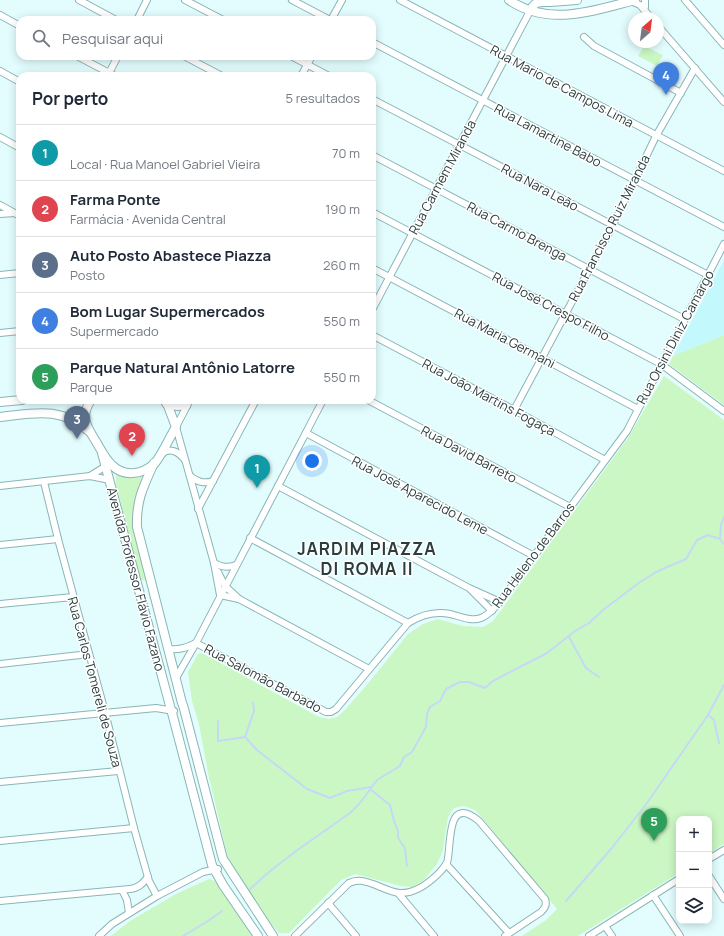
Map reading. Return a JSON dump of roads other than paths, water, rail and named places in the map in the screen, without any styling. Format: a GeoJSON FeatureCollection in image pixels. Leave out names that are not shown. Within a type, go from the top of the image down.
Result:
{"type":"FeatureCollection","features":[{"type":"Feature","properties":{"kind":"street"},"geometry":{"type":"LineString","coordinates":[[79,0],[109,16]]}},
{"type":"Feature","properties":{"kind":"street"},"geometry":{"type":"LineString","coordinates":[[139,16],[147,0]]}},
{"type":"Feature","properties":{"kind":"street"},"geometry":{"type":"LineString","coordinates":[[185,0],[215,16]]}},
{"type":"Feature","properties":{"kind":"street"},"geometry":{"type":"LineString","coordinates":[[292,0],[323,16]]}},
{"type":"Feature","properties":{"kind":"street"},"geometry":{"type":"LineString","coordinates":[[333,16],[342,0]]}},
{"type":"Feature","properties":{"kind":"street","name":"Rua Mario de Campos Lima"},"geometry":{"type":"LineString","coordinates":[[400,0],[724,171]]}},
{"type":"Feature","properties":{"kind":"street"},"geometry":{"type":"LineString","coordinates":[[509,0],[539,14],[573,14],[632,0],[645,12]]}},
{"type":"Feature","properties":{"kind":"street"},"geometry":{"type":"LineString","coordinates":[[530,11],[533,4],[539,2],[577,0]]}},
{"type":"Feature","properties":{"kind":"street"},"geometry":{"type":"LineString","coordinates":[[641,0],[647,12]]}},
{"type":"Feature","properties":{"kind":"street"},"geometry":{"type":"LineString","coordinates":[[644,7],[645,0]]}},
{"type":"Feature","properties":{"kind":"street"},"geometry":{"type":"LineString","coordinates":[[685,0],[721,38],[724,45]]}},
{"type":"Feature","properties":{"kind":"street","name":"Rua Carmem Miranda"},"geometry":{"type":"LineString","coordinates":[[376,303],[530,11]]}},
{"type":"Feature","properties":{"kind":"street"},"geometry":{"type":"LineString","coordinates":[[0,15],[16,24]]}},
{"type":"Feature","properties":{"kind":"street"},"geometry":{"type":"LineString","coordinates":[[664,33],[724,102]]}},
{"type":"Feature","properties":{"kind":"street"},"geometry":{"type":"LineString","coordinates":[[584,37],[594,46],[681,93]]}},
{"type":"Feature","properties":{"kind":"street","name":"Rua Lamartine Babo"},"geometry":{"type":"LineString","coordinates":[[376,44],[724,227]]}},
{"type":"Feature","properties":{"kind":"street"},"geometry":{"type":"LineString","coordinates":[[85,60],[105,72]]}},
{"type":"Feature","properties":{"kind":"street"},"geometry":{"type":"LineString","coordinates":[[109,72],[116,60]]}},
{"type":"Feature","properties":{"kind":"street"},"geometry":{"type":"LineString","coordinates":[[192,60],[214,72]]}},
{"type":"Feature","properties":{"kind":"street"},"geometry":{"type":"LineString","coordinates":[[298,60],[321,72]]}},
{"type":"Feature","properties":{"kind":"street"},"geometry":{"type":"LineString","coordinates":[[303,72],[310,60]]}},
{"type":"Feature","properties":{"kind":"street","name":"Rua Francisco Ruiz Miranda"},"geometry":{"type":"LineString","coordinates":[[514,410],[613,225],[656,136],[695,68]]}},
{"type":"Feature","properties":{"kind":"street"},"geometry":{"type":"LineString","coordinates":[[0,71],[16,80]]}},
{"type":"Feature","properties":{"kind":"street","name":"Rua Nara Leão"},"geometry":{"type":"LineString","coordinates":[[376,101],[708,275]]}},
{"type":"Feature","properties":{"kind":"street"},"geometry":{"type":"LineString","coordinates":[[0,137],[16,146]]}},
{"type":"Feature","properties":{"kind":"street","name":"Rua Carmo Brenga"},"geometry":{"type":"LineString","coordinates":[[376,157],[684,319]]}},
{"type":"Feature","properties":{"kind":"street"},"geometry":{"type":"LineString","coordinates":[[0,205],[16,213]]}},
{"type":"Feature","properties":{"kind":"street"},"geometry":{"type":"LineString","coordinates":[[0,214],[16,214]]}},
{"type":"Feature","properties":{"kind":"street","name":"Rua José Crespo Filho"},"geometry":{"type":"LineString","coordinates":[[376,214],[661,364],[724,411]]}},
{"type":"Feature","properties":{"kind":"street","name":"Rua Orsini Diniz Camargo"},"geometry":{"type":"LineString","coordinates":[[627,431],[724,244]]}},
{"type":"Feature","properties":{"kind":"street","name":"Rua Maria Germani"},"geometry":{"type":"LineString","coordinates":[[376,270],[638,409]]}},
{"type":"Feature","properties":{"kind":"street"},"geometry":{"type":"LineString","coordinates":[[0,275],[16,273]]}},
{"type":"Feature","properties":{"kind":"street"},"geometry":{"type":"LineString","coordinates":[[0,333],[16,331]]}},
{"type":"Feature","properties":{"kind":"street","name":"Rua João Martins Fogaça"},"geometry":{"type":"LineString","coordinates":[[376,337],[605,460]]}},
{"type":"Feature","properties":{"kind":"street"},"geometry":{"type":"LineString","coordinates":[[0,402],[16,401]]}},
{"type":"Feature","properties":{"kind":"street"},"geometry":{"type":"LineString","coordinates":[[89,404],[85,416],[90,432],[102,453],[112,466],[124,473],[138,472],[154,463],[164,452],[170,450],[178,452],[186,461]]}},
{"type":"Feature","properties":{"kind":"street"},"geometry":{"type":"LineString","coordinates":[[166,404],[176,427],[186,461],[214,563],[220,595]]}},
{"type":"Feature","properties":{"kind":"street"},"geometry":{"type":"LineString","coordinates":[[169,404],[178,407],[186,404]]}},
{"type":"Feature","properties":{"kind":"street"},"geometry":{"type":"LineString","coordinates":[[176,427],[188,404]]}},
{"type":"Feature","properties":{"kind":"street"},"geometry":{"type":"LineString","coordinates":[[198,509],[254,404]]}},
{"type":"Feature","properties":{"kind":"street"},"geometry":{"type":"LineString","coordinates":[[176,678],[321,404]]}},
{"type":"Feature","properties":{"kind":"street","name":"Rua David Barreto"},"geometry":{"type":"LineString","coordinates":[[375,404],[570,508]]}},
{"type":"Feature","properties":{"kind":"street"},"geometry":{"type":"LineString","coordinates":[[0,417],[41,413],[54,414],[71,420],[90,432]]}},
{"type":"Feature","properties":{"kind":"street","name":"Avenida Professor Flávio Fazano"},"geometry":{"type":"LineString","coordinates":[[176,427],[154,463],[139,498],[137,527],[182,704],[224,860],[273,936]]}},
{"type":"Feature","properties":{"kind":"street","name":"Rua Heleno de Barros"},"geometry":{"type":"LineString","coordinates":[[331,712],[336,709],[408,623],[422,616],[441,613],[474,620],[492,611],[627,431]]}},
{"type":"Feature","properties":{"kind":"street","name":"Rua José Aparecido Leme"},"geometry":{"type":"LineString","coordinates":[[306,433],[534,556]]}},
{"type":"Feature","properties":{"kind":"street","name":"Avenida Professor Flávio Fazano"},"geometry":{"type":"LineString","coordinates":[[102,453],[213,866],[258,936]]}},
{"type":"Feature","properties":{"kind":"street"},"geometry":{"type":"LineString","coordinates":[[90,476],[106,466]]}},
{"type":"Feature","properties":{"kind":"street"},"geometry":{"type":"LineString","coordinates":[[0,486],[90,476],[110,480]]}},
{"type":"Feature","properties":{"kind":"street"},"geometry":{"type":"LineString","coordinates":[[190,476],[201,482],[207,483],[213,481]]}},
{"type":"Feature","properties":{"kind":"street","name":"Rua Carlos Tomereli de Souza"},"geometry":{"type":"LineString","coordinates":[[44,482],[73,597],[105,712],[118,771],[149,879],[157,896]]}},
{"type":"Feature","properties":{"kind":"street"},"geometry":{"type":"LineString","coordinates":[[278,486],[468,588],[500,602]]}},
{"type":"Feature","properties":{"kind":"street"},"geometry":{"type":"LineString","coordinates":[[250,538],[408,623]]}},
{"type":"Feature","properties":{"kind":"street"},"geometry":{"type":"LineString","coordinates":[[0,545],[58,539]]}},
{"type":"Feature","properties":{"kind":"street"},"geometry":{"type":"LineString","coordinates":[[214,563],[223,567],[236,565]]}},
{"type":"Feature","properties":{"kind":"street"},"geometry":{"type":"LineString","coordinates":[[214,563],[225,586],[239,599],[369,669]]}},
{"type":"Feature","properties":{"kind":"street"},"geometry":{"type":"LineString","coordinates":[[468,588],[492,611]]}},
{"type":"Feature","properties":{"kind":"street"},"geometry":{"type":"LineString","coordinates":[[220,595],[239,599]]}},
{"type":"Feature","properties":{"kind":"street"},"geometry":{"type":"LineString","coordinates":[[0,604],[73,597]]}},
{"type":"Feature","properties":{"kind":"street"},"geometry":{"type":"LineString","coordinates":[[157,659],[160,652],[168,649],[177,650],[196,642]]}},
{"type":"Feature","properties":{"kind":"street","name":"Rua Salomão Barbado"},"geometry":{"type":"LineString","coordinates":[[196,642],[326,712],[331,712]]}},
{"type":"Feature","properties":{"kind":"street"},"geometry":{"type":"LineString","coordinates":[[0,664],[89,654]]}},
{"type":"Feature","properties":{"kind":"street"},"geometry":{"type":"LineString","coordinates":[[0,723],[171,707],[178,712],[181,710],[182,704]]}},
{"type":"Feature","properties":{"kind":"street"},"geometry":{"type":"LineString","coordinates":[[0,782],[118,771]]}},
{"type":"Feature","properties":{"kind":"street"},"geometry":{"type":"LineString","coordinates":[[295,936],[345,886],[355,881],[365,881],[398,893],[416,890],[440,872],[446,864],[452,823],[457,815],[460,814],[468,814],[479,821],[545,899],[546,905],[541,912],[507,935],[446,864]]}},
{"type":"Feature","properties":{"kind":"street"},"geometry":{"type":"LineString","coordinates":[[0,841],[134,828]]}},
{"type":"Feature","properties":{"kind":"street"},"geometry":{"type":"LineString","coordinates":[[712,857],[724,850]]}},
{"type":"Feature","properties":{"kind":"street"},"geometry":{"type":"LineString","coordinates":[[99,936],[112,924],[157,896],[213,866],[223,867],[224,860]]}},
{"type":"Feature","properties":{"kind":"street"},"geometry":{"type":"LineString","coordinates":[[0,901],[136,888],[149,879],[157,888],[167,891]]}},
{"type":"Feature","properties":{"kind":"street"},"geometry":{"type":"LineString","coordinates":[[589,936],[676,881]]}},
{"type":"Feature","properties":{"kind":"street"},"geometry":{"type":"LineString","coordinates":[[712,881],[724,899]]}},
{"type":"Feature","properties":{"kind":"street"},"geometry":{"type":"LineString","coordinates":[[122,890],[127,900],[129,913]]}},
{"type":"Feature","properties":{"kind":"street"},"geometry":{"type":"LineString","coordinates":[[398,893],[434,936]]}},
{"type":"Feature","properties":{"kind":"street"},"geometry":{"type":"LineString","coordinates":[[653,895],[680,936]]}},
{"type":"Feature","properties":{"kind":"street"},"geometry":{"type":"LineString","coordinates":[[328,903],[356,936]]}},
{"type":"Feature","properties":{"kind":"street"},"geometry":{"type":"LineString","coordinates":[[605,926],[612,936]]}},
{"type":"Feature","properties":{"kind":"waterway"},"geometry":{"type":"LineString","coordinates":[[250,889],[296,851],[350,813],[360,803],[377,780],[400,766],[404,757],[412,752],[426,727],[427,714],[430,707],[440,701],[446,689],[460,682],[469,682],[485,688],[493,681],[547,653],[575,631],[589,623],[603,610],[640,582],[658,571],[686,559],[697,540],[708,535],[720,539],[721,525],[724,517]]}},
{"type":"Feature","properties":{"kind":"waterway"},"geometry":{"type":"LineString","coordinates":[[720,539],[724,544]]}},
{"type":"Feature","properties":{"kind":"waterway"},"geometry":{"type":"LineString","coordinates":[[569,637],[586,668],[599,677]]}},
{"type":"Feature","properties":{"kind":"waterway"},"geometry":{"type":"LineString","coordinates":[[566,901],[611,849],[647,803],[708,715],[724,685]]}},
{"type":"Feature","properties":{"kind":"waterway"},"geometry":{"type":"LineString","coordinates":[[253,702],[254,711],[245,737],[257,750],[307,789],[330,798],[347,791],[371,787]]}},
{"type":"Feature","properties":{"kind":"waterway"},"geometry":{"type":"LineString","coordinates":[[708,715],[714,720],[719,743]]}},
{"type":"Feature","properties":{"kind":"waterway"},"geometry":{"type":"LineString","coordinates":[[218,721],[218,741],[245,737]]}},
{"type":"Feature","properties":{"kind":"waterway"},"geometry":{"type":"LineString","coordinates":[[370,789],[390,805],[398,831],[398,838],[405,848],[407,866]]}},
{"type":"Feature","properties":{"kind":"waterway"},"geometry":{"type":"LineString","coordinates":[[183,936],[222,911]]}},
{"type":"Feature","properties":{"kind":"place","name":"Bom Lugar Supermercados"},"geometry":{"type":"Point","coordinates":[666,95]}},
{"type":"Feature","properties":{"kind":"place","name":"Auto Posto Abastece Piazza"},"geometry":{"type":"Point","coordinates":[77,439]}},
{"type":"Feature","properties":{"kind":"place","name":"Farma Ponte"},"geometry":{"type":"Point","coordinates":[132,456]}},
{"type":"Feature","properties":{"kind":"place","name":"ㅤ"},"geometry":{"type":"Point","coordinates":[257,488]}},
{"type":"Feature","properties":{"kind":"place","name":"Parque Natural Antônio Latorre"},"geometry":{"type":"Point","coordinates":[654,841]}},
{"type":"Feature","properties":{"kind":"district","name":"JARDIM PIAZZA DI ROMA II"},"geometry":{"type":"Point","coordinates":[367,558]}}]}
